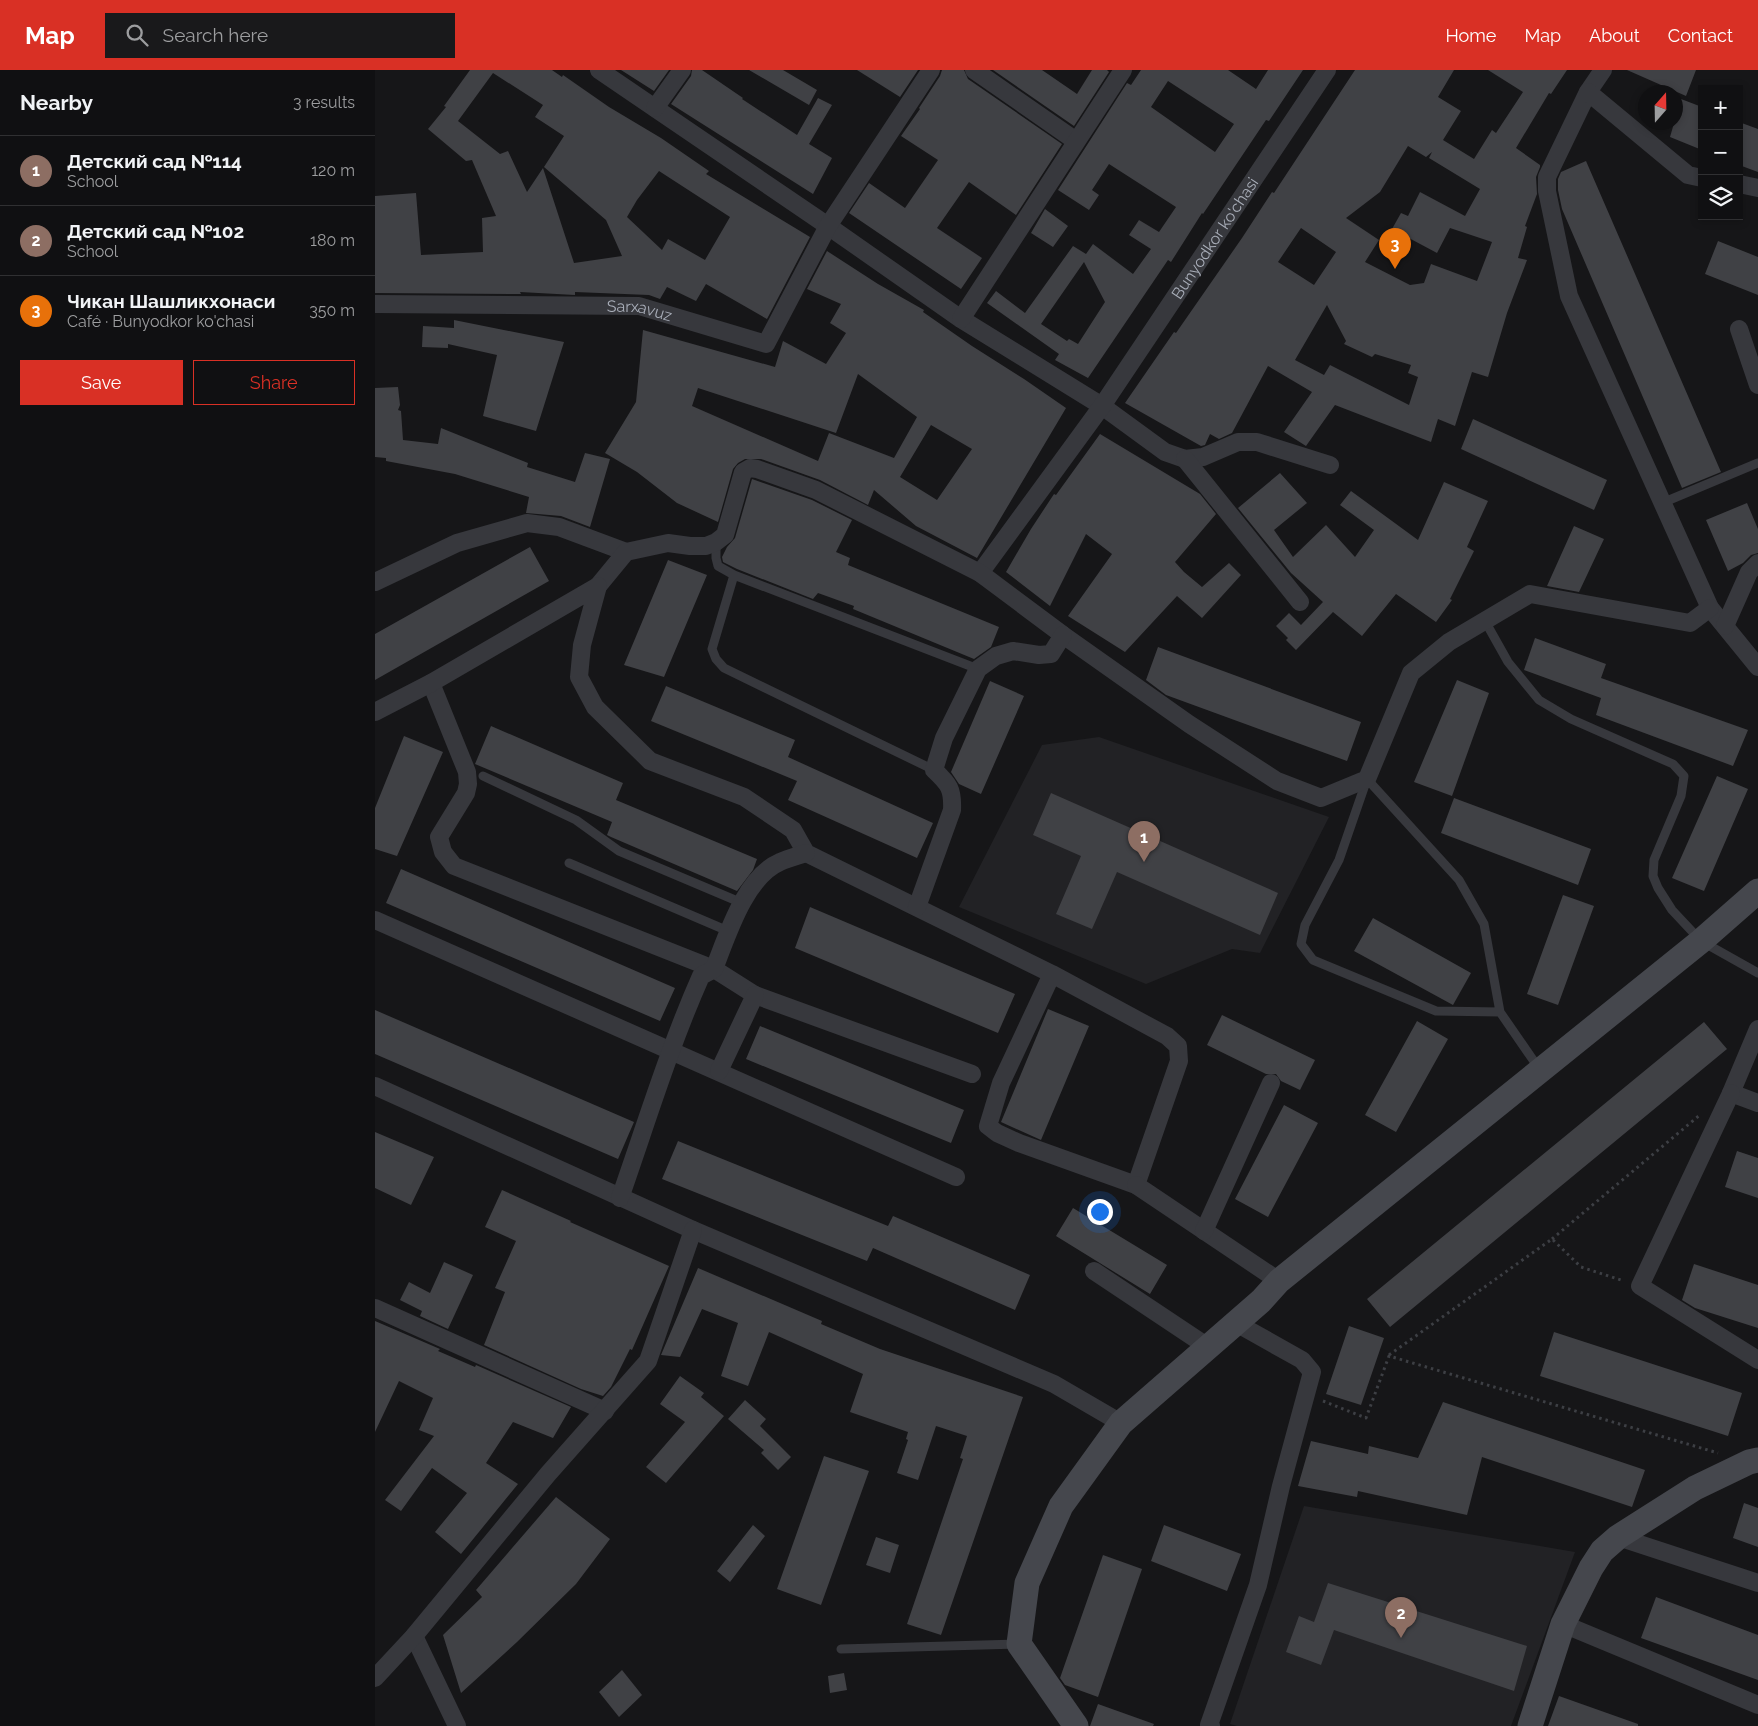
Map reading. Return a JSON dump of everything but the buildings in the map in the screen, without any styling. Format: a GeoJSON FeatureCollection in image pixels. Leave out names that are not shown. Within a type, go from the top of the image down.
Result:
{"type":"FeatureCollection","features":[{"type":"Feature","properties":{"kind":"street"},"geometry":{"type":"LineString","coordinates":[[599,70],[961,319],[1102,406],[1165,452],[1185,459],[1203,457],[1239,442],[1257,442],[1330,465]]}},
{"type":"Feature","properties":{"kind":"street"},"geometry":{"type":"LineString","coordinates":[[655,108],[682,70]]}},
{"type":"Feature","properties":{"kind":"street"},"geometry":{"type":"LineString","coordinates":[[828,226],[931,70]]}},
{"type":"Feature","properties":{"kind":"street"},"geometry":{"type":"LineString","coordinates":[[974,70],[1076,141]]}},
{"type":"Feature","properties":{"kind":"street"},"geometry":{"type":"LineString","coordinates":[[961,319],[1123,70]]}},
{"type":"Feature","properties":{"kind":"street","name":"Bunyodkor ko'chasi"},"geometry":{"type":"LineString","coordinates":[[980,572],[1102,406],[1327,70]]}},
{"type":"Feature","properties":{"kind":"street"},"geometry":{"type":"LineString","coordinates":[[1603,70],[1588,92],[1547,177],[1547,191],[1569,296],[1710,608],[1758,667]]}},
{"type":"Feature","properties":{"kind":"street"},"geometry":{"type":"LineString","coordinates":[[1588,92],[1688,175],[1698,177]]}},
{"type":"Feature","properties":{"kind":"street"},"geometry":{"type":"LineString","coordinates":[[1743,185],[1758,188]]}},
{"type":"Feature","properties":{"kind":"street","name":"Sarxavuz"},"geometry":{"type":"LineString","coordinates":[[375,304],[639,306],[766,344],[828,226]]}},
{"type":"Feature","properties":{"kind":"street"},"geometry":{"type":"LineString","coordinates":[[1739,329],[1758,385]]}},
{"type":"Feature","properties":{"kind":"street"},"geometry":{"type":"LineString","coordinates":[[1185,459],[1300,602]]}},
{"type":"Feature","properties":{"kind":"street"},"geometry":{"type":"LineString","coordinates":[[375,582],[457,543],[527,523],[559,527],[626,552],[668,543],[706,546],[716,542],[725,535],[743,472],[750,468],[816,490],[980,572],[1063,635],[1189,724],[1277,781],[1321,798],[1367,779],[1411,673],[1449,642],[1530,594],[1690,623],[1710,608]]}},
{"type":"Feature","properties":{"kind":"street"},"geometry":{"type":"LineString","coordinates":[[375,712],[431,683],[597,586],[626,552]]}},
{"type":"Feature","properties":{"kind":"street"},"geometry":{"type":"LineString","coordinates":[[1725,626],[1749,572],[1758,563]]}},
{"type":"Feature","properties":{"kind":"street"},"geometry":{"type":"LineString","coordinates":[[597,586],[582,645],[579,677],[595,707],[650,761],[744,797],[793,830],[806,854],[1052,974],[1167,1036],[1178,1046],[1179,1061],[1136,1185]]}},
{"type":"Feature","properties":{"kind":"street"},"geometry":{"type":"LineString","coordinates":[[917,907],[951,810],[952,794],[947,782],[934,770],[944,738],[978,669],[996,656],[1013,651],[1039,655],[1051,654],[1063,635]]}},
{"type":"Feature","properties":{"kind":"street"},"geometry":{"type":"LineString","coordinates":[[431,683],[467,772],[468,784],[466,793],[439,837],[443,852],[454,866],[714,970],[755,995],[972,1074]]}},
{"type":"Feature","properties":{"kind":"street"},"geometry":{"type":"LineString","coordinates":[[620,1198],[671,1050],[701,976],[714,970],[735,912],[758,878],[778,862],[806,854]]}},
{"type":"Feature","properties":{"kind":"street"},"geometry":{"type":"LineString","coordinates":[[1076,1726],[1019,1644],[1027,1583],[1061,1506],[1121,1422],[1261,1301],[1279,1281],[1701,941],[1758,890]]}},
{"type":"Feature","properties":{"kind":"street"},"geometry":{"type":"LineString","coordinates":[[375,920],[956,1177]]}},
{"type":"Feature","properties":{"kind":"street"},"geometry":{"type":"LineString","coordinates":[[1052,974],[1001,1083],[988,1126],[997,1133],[1019,1143],[1136,1185],[1279,1281]]}},
{"type":"Feature","properties":{"kind":"street"},"geometry":{"type":"LineString","coordinates":[[719,1071],[755,995]]}},
{"type":"Feature","properties":{"kind":"street"},"geometry":{"type":"LineString","coordinates":[[1758,1029],[1731,1093],[1640,1286],[1758,1360]]}},
{"type":"Feature","properties":{"kind":"street"},"geometry":{"type":"LineString","coordinates":[[1204,1231],[1271,1083]]}},
{"type":"Feature","properties":{"kind":"street"},"geometry":{"type":"LineString","coordinates":[[375,1086],[620,1198],[1054,1384],[1121,1422]]}},
{"type":"Feature","properties":{"kind":"street"},"geometry":{"type":"LineString","coordinates":[[1731,1093],[1758,1103]]}},
{"type":"Feature","properties":{"kind":"street"},"geometry":{"type":"LineString","coordinates":[[375,1678],[414,1636],[548,1474],[648,1361],[693,1230]]}},
{"type":"Feature","properties":{"kind":"street"},"geometry":{"type":"LineString","coordinates":[[1094,1271],[1208,1347]]}},
{"type":"Feature","properties":{"kind":"street"},"geometry":{"type":"LineString","coordinates":[[375,1308],[605,1411]]}},
{"type":"Feature","properties":{"kind":"street"},"geometry":{"type":"LineString","coordinates":[[1211,1726],[1209,1725],[1258,1585],[1281,1486],[1312,1372],[1302,1360],[1236,1323]]}},
{"type":"Feature","properties":{"kind":"street"},"geometry":{"type":"LineString","coordinates":[[1530,1726],[1563,1624],[1591,1568],[1602,1551],[1618,1537],[1695,1488],[1754,1461]]}},
{"type":"Feature","properties":{"kind":"street"},"geometry":{"type":"LineString","coordinates":[[1618,1537],[1758,1583]]}},
{"type":"Feature","properties":{"kind":"street"},"geometry":{"type":"LineString","coordinates":[[1563,1624],[1758,1705]]}},
{"type":"Feature","properties":{"kind":"street"},"geometry":{"type":"LineString","coordinates":[[414,1636],[457,1726]]}},
{"type":"Feature","properties":{"kind":"lane"},"geometry":{"type":"LineString","coordinates":[[1662,503],[1758,463]]}},
{"type":"Feature","properties":{"kind":"lane"},"geometry":{"type":"LineString","coordinates":[[716,542],[716,558],[719,566],[734,575],[978,669]]}},
{"type":"Feature","properties":{"kind":"lane"},"geometry":{"type":"LineString","coordinates":[[734,575],[713,649],[716,660],[725,668],[934,770]]}},
{"type":"Feature","properties":{"kind":"lane"},"geometry":{"type":"LineString","coordinates":[[1485,621],[1508,662],[1539,700],[1571,719],[1673,764],[1684,776],[1681,796],[1654,860],[1653,876],[1672,910],[1701,941],[1758,973]]}},
{"type":"Feature","properties":{"kind":"lane"},"geometry":{"type":"LineString","coordinates":[[483,776],[577,820],[619,851],[742,903]]}},
{"type":"Feature","properties":{"kind":"lane"},"geometry":{"type":"LineString","coordinates":[[1500,1012],[1436,1011],[1313,960],[1301,944],[1305,925],[1339,860],[1367,779],[1459,880],[1484,924],[1500,1012],[1540,1070]]}},
{"type":"Feature","properties":{"kind":"lane"},"geometry":{"type":"LineString","coordinates":[[569,864],[728,931]]}},
{"type":"Feature","properties":{"kind":"lane"},"geometry":{"type":"LineString","coordinates":[[841,1649],[1019,1644]]}},
{"type":"Feature","properties":{"kind":"path"},"geometry":{"type":"LineString","coordinates":[[1306,1395],[1366,1418],[1389,1356],[1552,1239],[1704,1111]]}},
{"type":"Feature","properties":{"kind":"path"},"geometry":{"type":"LineString","coordinates":[[1552,1239],[1581,1267],[1640,1286]]}},
{"type":"Feature","properties":{"kind":"path"},"geometry":{"type":"LineString","coordinates":[[1389,1356],[1639,1431],[1754,1461]]}},
{"type":"Feature","properties":{"kind":"shaded area"},"geometry":{"type":"Polygon","coordinates":[[[1099,737],[1329,817],[1260,953],[1232,949],[1146,984],[959,907],[1042,745],[1099,737]]]}},
{"type":"Feature","properties":{"kind":"shaded area"},"geometry":{"type":"Polygon","coordinates":[[[1304,1506],[1575,1552],[1511,1726],[1237,1726],[1230,1724],[1304,1506]]]}},
{"type":"Feature","properties":{"kind":"place","name":"Чикан Шашликхонаси"},"geometry":{"type":"Point","coordinates":[1395,269]}},
{"type":"Feature","properties":{"kind":"place","name":"Детский сад №114"},"geometry":{"type":"Point","coordinates":[1144,862]}},
{"type":"Feature","properties":{"kind":"place","name":"Детский сад №102"},"geometry":{"type":"Point","coordinates":[1401,1638]}}]}
